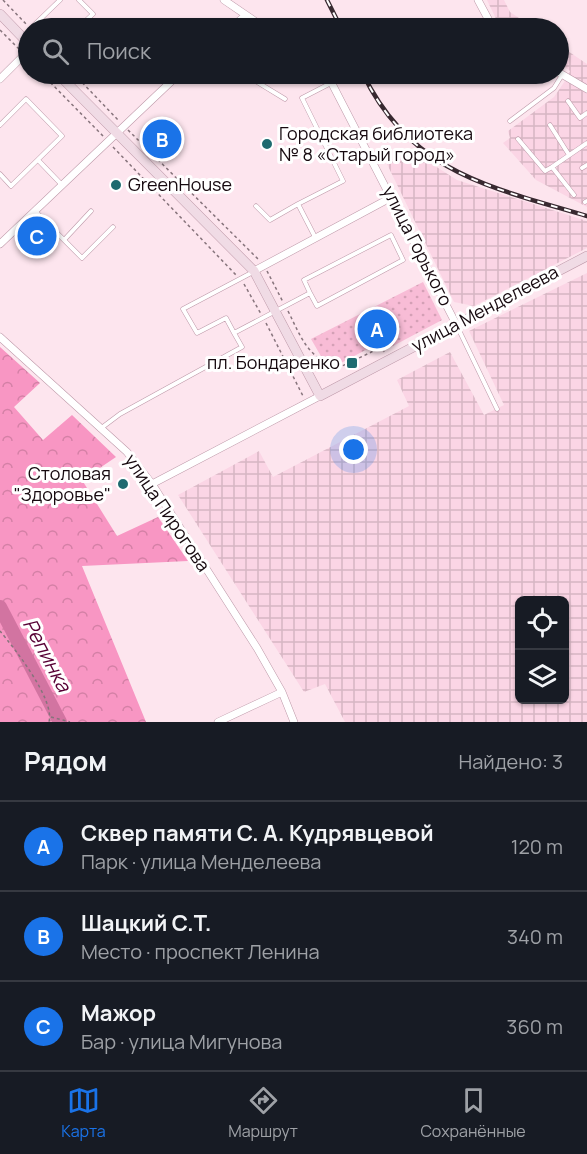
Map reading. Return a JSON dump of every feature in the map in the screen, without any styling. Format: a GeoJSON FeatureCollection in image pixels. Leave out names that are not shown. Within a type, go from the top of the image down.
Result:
{"type":"FeatureCollection","features":[{"type":"Feature","properties":{"kind":"main road"},"geometry":{"type":"LineString","coordinates":[[0,14],[18,27]]}},
{"type":"Feature","properties":{"kind":"main road"},"geometry":{"type":"LineString","coordinates":[[68,84],[254,271],[320,396]]}},
{"type":"Feature","properties":{"kind":"main road","name":"улица Менделеева"},"geometry":{"type":"LineString","coordinates":[[320,396],[587,256]]}},
{"type":"Feature","properties":{"kind":"street"},"geometry":{"type":"LineString","coordinates":[[224,0],[232,2],[250,18]]}},
{"type":"Feature","properties":{"kind":"street"},"geometry":{"type":"LineString","coordinates":[[478,0],[488,18]]}},
{"type":"Feature","properties":{"kind":"street"},"geometry":{"type":"LineString","coordinates":[[243,18],[246,15]]}},
{"type":"Feature","properties":{"kind":"street"},"geometry":{"type":"LineString","coordinates":[[0,79],[18,61]]}},
{"type":"Feature","properties":{"kind":"street"},"geometry":{"type":"LineString","coordinates":[[569,78],[587,89]]}},
{"type":"Feature","properties":{"kind":"street"},"geometry":{"type":"LineString","coordinates":[[0,244],[168,84]]}},
{"type":"Feature","properties":{"kind":"street","name":"улица Горького"},"geometry":{"type":"LineString","coordinates":[[335,84],[456,324]]}},
{"type":"Feature","properties":{"kind":"street"},"geometry":{"type":"LineString","coordinates":[[254,271],[392,197]]}},
{"type":"Feature","properties":{"kind":"street","name":"улица Пирогова"},"geometry":{"type":"LineString","coordinates":[[0,337],[127,452],[152,484],[257,648],[282,692],[294,722]]}},
{"type":"Feature","properties":{"kind":"street"},"geometry":{"type":"LineString","coordinates":[[152,484],[320,396]]}},
{"type":"Feature","properties":{"kind":"street"},"geometry":{"type":"LineString","coordinates":[[218,722],[282,692]]}},
{"type":"Feature","properties":{"kind":"lane"},"geometry":{"type":"LineString","coordinates":[[43,18],[60,0]]}},
{"type":"Feature","properties":{"kind":"lane"},"geometry":{"type":"LineString","coordinates":[[79,0],[93,14],[89,18]]}},
{"type":"Feature","properties":{"kind":"lane"},"geometry":{"type":"LineString","coordinates":[[260,84],[285,99]]}},
{"type":"Feature","properties":{"kind":"lane"},"geometry":{"type":"LineString","coordinates":[[256,206],[270,220],[343,181],[302,98],[330,84]]}},
{"type":"Feature","properties":{"kind":"lane"},"geometry":{"type":"LineString","coordinates":[[510,121],[554,88],[556,84]]}},
{"type":"Feature","properties":{"kind":"lane"},"geometry":{"type":"LineString","coordinates":[[0,124],[26,99],[62,136],[11,186],[0,174]]}},
{"type":"Feature","properties":{"kind":"lane"},"geometry":{"type":"LineString","coordinates":[[568,101],[580,118],[587,113]]}},
{"type":"Feature","properties":{"kind":"lane"},"geometry":{"type":"LineString","coordinates":[[550,125],[569,155]]}},
{"type":"Feature","properties":{"kind":"lane"},"geometry":{"type":"LineString","coordinates":[[518,139],[545,171],[587,143]]}},
{"type":"Feature","properties":{"kind":"lane"},"geometry":{"type":"LineString","coordinates":[[38,160],[62,185]]}},
{"type":"Feature","properties":{"kind":"lane"},"geometry":{"type":"LineString","coordinates":[[552,167],[574,195]]}},
{"type":"Feature","properties":{"kind":"lane"},"geometry":{"type":"LineString","coordinates":[[298,204],[315,237]]}},
{"type":"Feature","properties":{"kind":"lane"},"geometry":{"type":"LineString","coordinates":[[34,211],[82,258],[113,227]]}},
{"type":"Feature","properties":{"kind":"lane"},"geometry":{"type":"LineString","coordinates":[[64,240],[91,211]]}},
{"type":"Feature","properties":{"kind":"lane"},"geometry":{"type":"LineString","coordinates":[[391,235],[403,260],[317,306],[310,293],[304,280],[391,235]]}},
{"type":"Feature","properties":{"kind":"lane"},"geometry":{"type":"LineString","coordinates":[[100,429],[120,414],[242,347],[226,318],[196,333],[183,309],[254,271]]}},
{"type":"Feature","properties":{"kind":"lane"},"geometry":{"type":"LineString","coordinates":[[234,333],[310,293]]}},
{"type":"Feature","properties":{"kind":"lane"},"geometry":{"type":"LineString","coordinates":[[456,324],[497,409]]}},
{"type":"Feature","properties":{"kind":"path"},"geometry":{"type":"LineString","coordinates":[[3,0],[18,20]]}},
{"type":"Feature","properties":{"kind":"path"},"geometry":{"type":"LineString","coordinates":[[0,30],[18,46]]}},
{"type":"Feature","properties":{"kind":"path"},"geometry":{"type":"LineString","coordinates":[[52,84],[240,278],[306,403]]}},
{"type":"Feature","properties":{"kind":"path"},"geometry":{"type":"LineString","coordinates":[[0,630],[19,654],[41,691],[51,717],[49,722]]}},
{"type":"Feature","properties":{"kind":"path"},"geometry":{"type":"LineString","coordinates":[[51,717],[70,722]]}},
{"type":"Feature","properties":{"kind":"shaded area"},"geometry":{"type":"Polygon","coordinates":[[[487,0],[504,0],[510,12],[519,18],[496,18],[487,0]]]}},
{"type":"Feature","properties":{"kind":"shaded area"},"geometry":{"type":"Polygon","coordinates":[[[569,52],[587,64],[587,207],[536,180],[503,143],[510,138],[508,131],[554,97],[563,84],[569,84],[569,52]]]}},
{"type":"Feature","properties":{"kind":"shaded area"},"geometry":{"type":"Polygon","coordinates":[[[410,150],[457,180],[587,221],[587,248],[474,306],[454,302],[386,162],[410,150]]]}},
{"type":"Feature","properties":{"kind":"shaded area"},"geometry":{"type":"Polygon","coordinates":[[[587,273],[587,722],[345,722],[325,684],[304,692],[178,495],[259,451],[273,477],[409,406],[397,380],[450,352],[484,415],[504,405],[469,331],[587,273]]]}},
{"type":"Feature","properties":{"kind":"shaded area"},"geometry":{"type":"Polygon","coordinates":[[[423,282],[442,320],[391,347],[377,344],[339,364],[322,358],[311,339],[423,282]]]}},
{"type":"Feature","properties":{"kind":"green space"},"geometry":{"type":"Polygon","coordinates":[[[0,347],[40,383],[14,407],[43,440],[72,415],[116,457],[82,480],[117,536],[158,517],[188,561],[82,566],[146,722],[0,722],[0,347]]]}},
{"type":"Feature","properties":{"kind":"waterway","name":"Репинка"},"geometry":{"type":"LineString","coordinates":[[0,607],[60,722]]}},
{"type":"Feature","properties":{"kind":"railway"},"geometry":{"type":"LineString","coordinates":[[327,0],[336,18]]}},
{"type":"Feature","properties":{"kind":"railway"},"geometry":{"type":"LineString","coordinates":[[369,84],[382,107],[405,134],[429,155],[486,184],[587,216]]}},
{"type":"Feature","properties":{"kind":"place","name":"Шацкий С.Т."},"geometry":{"type":"Point","coordinates":[162,139]}},
{"type":"Feature","properties":{"kind":"place","name":"Городская библиотека № 8 «Старый город»"},"geometry":{"type":"Point","coordinates":[267,144]}},
{"type":"Feature","properties":{"kind":"place","name":"GreenHouse"},"geometry":{"type":"Point","coordinates":[116,185]}},
{"type":"Feature","properties":{"kind":"place","name":"Мажор"},"geometry":{"type":"Point","coordinates":[37,236]}},
{"type":"Feature","properties":{"kind":"place","name":"Сквер памяти С. А. Кудрявцевой"},"geometry":{"type":"Point","coordinates":[377,329]}},
{"type":"Feature","properties":{"kind":"place","name":"пл. Бондаренко"},"geometry":{"type":"Point","coordinates":[352,363]}},
{"type":"Feature","properties":{"kind":"place","name":"Столовая \"Здоровье\""},"geometry":{"type":"Point","coordinates":[123,484]}}]}
